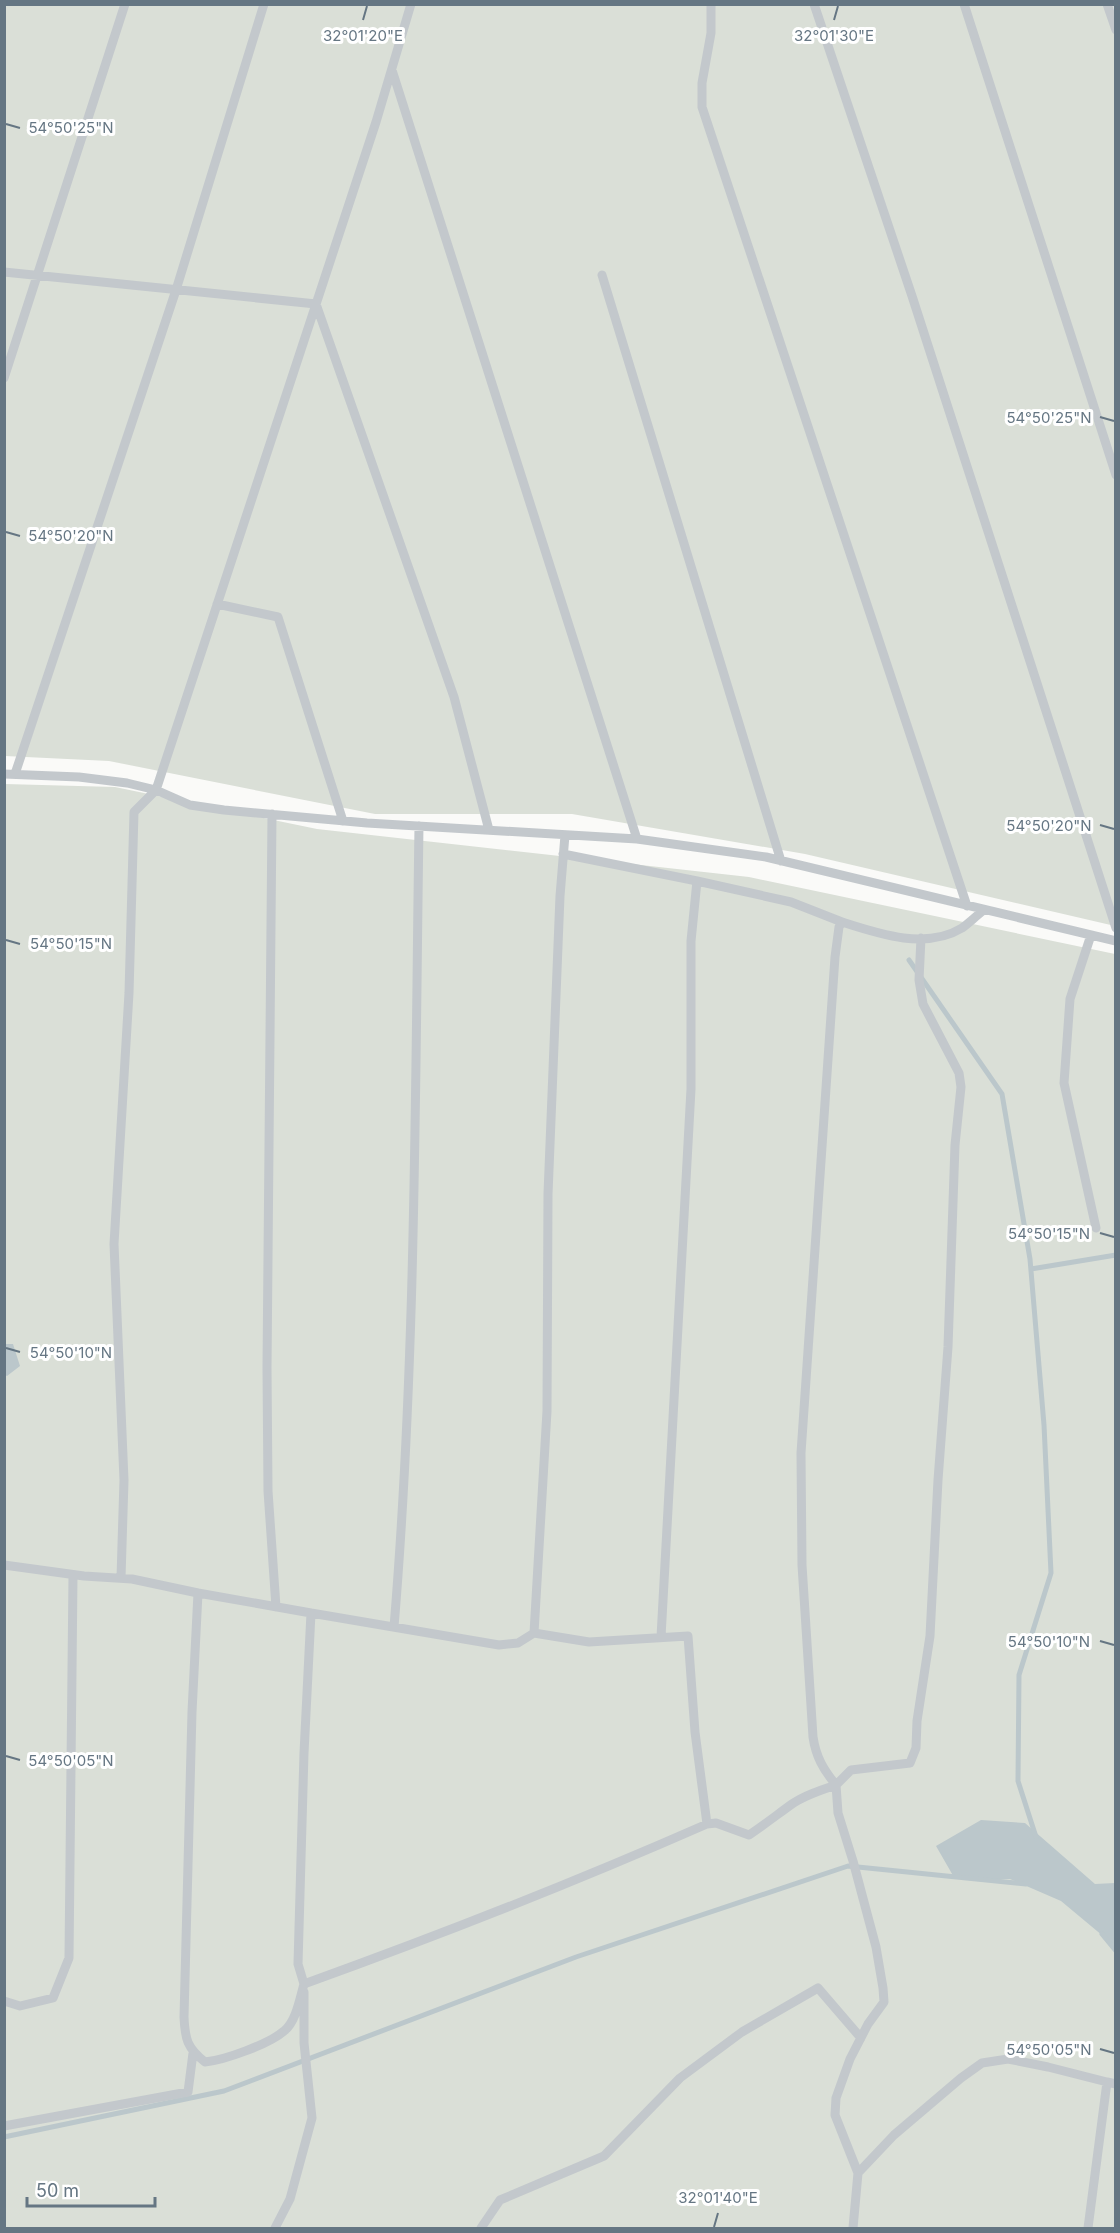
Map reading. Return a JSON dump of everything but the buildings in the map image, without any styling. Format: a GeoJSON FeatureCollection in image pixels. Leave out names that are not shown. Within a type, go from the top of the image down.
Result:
{"type":"FeatureCollection","features":[{"type":"Feature","properties":{"kind":"lane"},"geometry":{"type":"LineString","coordinates":[[4,378],[125,4]]}},
{"type":"Feature","properties":{"kind":"lane"},"geometry":{"type":"LineString","coordinates":[[15,774],[176,290],[264,4]]}},
{"type":"Feature","properties":{"kind":"lane"},"geometry":{"type":"LineString","coordinates":[[121,1578],[124,1480],[114,1244],[129,993],[134,812],[156,790],[316,304],[411,4]]}},
{"type":"Feature","properties":{"kind":"lane"},"geometry":{"type":"LineString","coordinates":[[711,4],[711,33],[702,83],[702,107],[967,906]]}},
{"type":"Feature","properties":{"kind":"lane"},"geometry":{"type":"LineString","coordinates":[[814,4],[912,296],[1116,928]]}},
{"type":"Feature","properties":{"kind":"lane"},"geometry":{"type":"LineString","coordinates":[[964,4],[1116,475]]}},
{"type":"Feature","properties":{"kind":"lane"},"geometry":{"type":"LineString","coordinates":[[1107,4],[1116,30]]}},
{"type":"Feature","properties":{"kind":"lane"},"geometry":{"type":"LineString","coordinates":[[392,69],[637,839]]}},
{"type":"Feature","properties":{"kind":"lane"},"geometry":{"type":"LineString","coordinates":[[4,272],[316,304]]}},
{"type":"Feature","properties":{"kind":"lane"},"geometry":{"type":"LineString","coordinates":[[602,275],[781,861]]}},
{"type":"Feature","properties":{"kind":"lane"},"geometry":{"type":"LineString","coordinates":[[316,304],[454,697],[489,830]]}},
{"type":"Feature","properties":{"kind":"lane"},"geometry":{"type":"LineString","coordinates":[[218,604],[278,617],[343,821]]}},
{"type":"Feature","properties":{"kind":"lane"},"geometry":{"type":"LineString","coordinates":[[4,774],[88,778],[127,783],[156,790],[190,804],[224,810],[343,821],[637,839],[781,861],[1116,941]]}},
{"type":"Feature","properties":{"kind":"lane"},"geometry":{"type":"LineString","coordinates":[[272,814],[267,1368],[268,1491],[276,1607]]}},
{"type":"Feature","properties":{"kind":"lane"},"geometry":{"type":"LineString","coordinates":[[394,1627],[403,1505],[411,1297],[418,826]]}},
{"type":"Feature","properties":{"kind":"lane"},"geometry":{"type":"LineString","coordinates":[[534,1633],[547,1411],[549,1194],[565,835]]}},
{"type":"Feature","properties":{"kind":"lane"},"geometry":{"type":"LineString","coordinates":[[563,854],[791,902],[885,936],[942,937],[962,928],[984,910]]}},
{"type":"Feature","properties":{"kind":"lane"},"geometry":{"type":"LineString","coordinates":[[661,1637],[690,1100],[691,941],[697,881]]}},
{"type":"Feature","properties":{"kind":"lane"},"geometry":{"type":"LineString","coordinates":[[842,922],[839,927],[835,957],[801,1453],[802,1565],[815,1754],[822,1769],[836,1785],[837,1813],[856,1871],[876,1947],[884,2002],[850,2059],[836,2097],[835,2115],[858,2173],[853,2229]]}},
{"type":"Feature","properties":{"kind":"lane"},"geometry":{"type":"LineString","coordinates":[[1091,935],[1070,999],[1065,1083],[1096,1228]]}},
{"type":"Feature","properties":{"kind":"lane"},"geometry":{"type":"LineString","coordinates":[[304,1984],[406,1947],[707,1824],[716,1823],[749,1835],[781,1815],[792,1804],[814,1792],[836,1785],[851,1770],[910,1763],[916,1748],[917,1721],[930,1636],[961,1087],[959,1073],[923,1004],[919,980],[921,938]]}},
{"type":"Feature","properties":{"kind":"lane"},"geometry":{"type":"LineString","coordinates":[[4,1564],[73,1575],[132,1579],[198,1593],[498,1645],[518,1643],[534,1633],[589,1642],[688,1636],[695,1732],[707,1824]]}},
{"type":"Feature","properties":{"kind":"lane"},"geometry":{"type":"LineString","coordinates":[[4,2001],[20,2006],[52,1998],[69,1958],[73,1575]]}},
{"type":"Feature","properties":{"kind":"lane"},"geometry":{"type":"LineString","coordinates":[[198,1593],[192,1712],[184,2017],[185,2037],[193,2053],[206,2062],[223,2060],[285,2031],[293,2017],[304,1984]]}},
{"type":"Feature","properties":{"kind":"lane"},"geometry":{"type":"LineString","coordinates":[[275,2229],[290,2199],[312,2118],[304,2043],[304,1984],[298,1964],[310,1613]]}},
{"type":"Feature","properties":{"kind":"lane"},"geometry":{"type":"LineString","coordinates":[[481,2229],[500,2200],[604,2156],[681,2078],[742,2032],[818,1988],[861,2038]]}},
{"type":"Feature","properties":{"kind":"lane"},"geometry":{"type":"LineString","coordinates":[[4,2126],[188,2092],[193,2053]]}},
{"type":"Feature","properties":{"kind":"lane"},"geometry":{"type":"LineString","coordinates":[[858,2173],[894,2135],[982,2063],[1008,2059],[1048,2067],[1111,2083],[1088,2229]]}},
{"type":"Feature","properties":{"kind":"shaded area"},"geometry":{"type":"Polygon","coordinates":[[[5,5],[1115,5],[1115,926],[805,854],[572,814],[375,814],[109,761],[5,756],[5,5]]]}},
{"type":"Feature","properties":{"kind":"shaded area"},"geometry":{"type":"Polygon","coordinates":[[[5,784],[115,787],[317,829],[749,877],[1115,954],[1115,2228],[5,2228],[5,784]]]}},
{"type":"Feature","properties":{"kind":"shaded area"},"geometry":{"type":"Polygon","coordinates":[[[4,1344],[13,1344],[20,1366],[7,1376],[5,1375],[4,1344]]]}},
{"type":"Feature","properties":{"kind":"shaded area"},"geometry":{"type":"Polygon","coordinates":[[[981,1820],[1025,1823],[1095,1884],[1115,1883],[1115,1946],[1061,1901],[1010,1879],[955,1879],[936,1846],[981,1820]]]}},
{"type":"Feature","properties":{"kind":"waterway"},"geometry":{"type":"LineString","coordinates":[[909,960],[1002,1094],[1030,1259],[1044,1425],[1051,1573],[1019,1675],[1018,1781],[1036,1837]]}},
{"type":"Feature","properties":{"kind":"waterway"},"geometry":{"type":"LineString","coordinates":[[1031,1269],[1116,1255]]}},
{"type":"Feature","properties":{"kind":"waterway"},"geometry":{"type":"LineString","coordinates":[[4,2137],[224,2091],[576,1957],[848,1866],[1026,1884]]}},
{"type":"Feature","properties":{"kind":"waterway"},"geometry":{"type":"LineString","coordinates":[[1102,1934],[1116,1951]]}}]}
